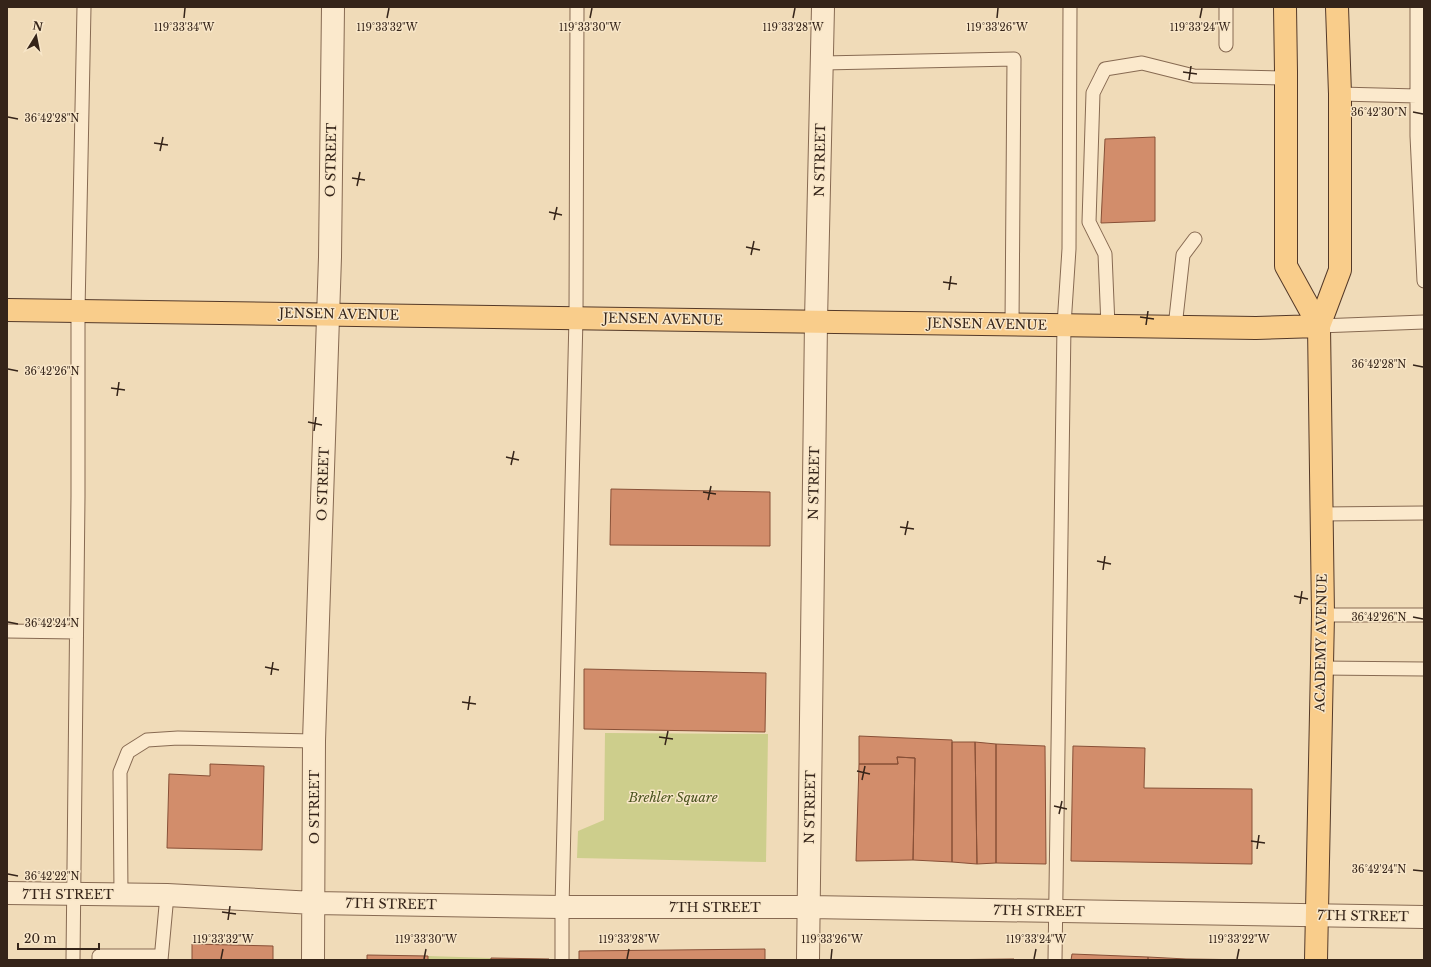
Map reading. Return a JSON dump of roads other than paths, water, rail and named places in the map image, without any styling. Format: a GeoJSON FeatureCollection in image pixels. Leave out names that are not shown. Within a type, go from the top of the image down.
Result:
{"type":"FeatureCollection","features":[{"type":"Feature","properties":{"kind":"main road"},"geometry":{"type":"LineString","coordinates":[[1285,7],[1286,266],[1319,326]]}},
{"type":"Feature","properties":{"kind":"main road"},"geometry":{"type":"LineString","coordinates":[[1319,326],[1340,270],[1340,94],[1337,7]]}},
{"type":"Feature","properties":{"kind":"main road","name":"JENSEN AVENUE"},"geometry":{"type":"LineString","coordinates":[[7,310],[576,317],[1174,327],[1256,328],[1319,326]]}},
{"type":"Feature","properties":{"kind":"main road","name":"ACADEMY AVENUE"},"geometry":{"type":"LineString","coordinates":[[1316,960],[1323,615],[1319,326]]}},
{"type":"Feature","properties":{"kind":"street","name":"O STREET"},"geometry":{"type":"LineString","coordinates":[[313,960],[314,741],[328,314],[333,7]]}},
{"type":"Feature","properties":{"kind":"street","name":"N STREET"},"geometry":{"type":"LineString","coordinates":[[808,960],[816,321],[824,7]]}},
{"type":"Feature","properties":{"kind":"street","name":"7TH STREET"},"geometry":{"type":"LineString","coordinates":[[7,894],[167,895],[314,903],[562,907],[809,908],[1424,917]]}},
{"type":"Feature","properties":{"kind":"lane"},"geometry":{"type":"LineString","coordinates":[[73,960],[78,310],[84,7]]}},
{"type":"Feature","properties":{"kind":"lane"},"geometry":{"type":"LineString","coordinates":[[562,960],[576,317],[577,7]]}},
{"type":"Feature","properties":{"kind":"lane"},"geometry":{"type":"LineString","coordinates":[[1055,960],[1064,325],[1069,249],[1070,7]]}},
{"type":"Feature","properties":{"kind":"lane"},"geometry":{"type":"LineString","coordinates":[[1226,7],[1226,45]]}},
{"type":"Feature","properties":{"kind":"lane"},"geometry":{"type":"LineString","coordinates":[[1417,7],[1420,54],[1417,96],[1420,136],[1424,281]]}},
{"type":"Feature","properties":{"kind":"lane"},"geometry":{"type":"LineString","coordinates":[[823,63],[1014,59],[1012,324]]}},
{"type":"Feature","properties":{"kind":"lane"},"geometry":{"type":"LineString","coordinates":[[1108,326],[1106,254],[1089,222],[1093,93],[1105,69],[1142,63],[1194,76],[1286,78]]}},
{"type":"Feature","properties":{"kind":"lane"},"geometry":{"type":"LineString","coordinates":[[1340,94],[1417,96]]}},
{"type":"Feature","properties":{"kind":"lane"},"geometry":{"type":"LineString","coordinates":[[1174,327],[1183,255],[1195,239]]}},
{"type":"Feature","properties":{"kind":"lane"},"geometry":{"type":"LineString","coordinates":[[1319,326],[1424,322]]}},
{"type":"Feature","properties":{"kind":"lane"},"geometry":{"type":"LineString","coordinates":[[1321,514],[1424,513]]}},
{"type":"Feature","properties":{"kind":"lane"},"geometry":{"type":"LineString","coordinates":[[1323,615],[1424,615]]}},
{"type":"Feature","properties":{"kind":"lane"},"geometry":{"type":"LineString","coordinates":[[7,631],[76,632]]}},
{"type":"Feature","properties":{"kind":"lane"},"geometry":{"type":"LineString","coordinates":[[1321,668],[1424,670]]}},
{"type":"Feature","properties":{"kind":"lane"},"geometry":{"type":"LineString","coordinates":[[121,894],[120,772],[128,752],[147,740],[178,738],[314,741]]}},
{"type":"Feature","properties":{"kind":"lane"},"geometry":{"type":"LineString","coordinates":[[99,960],[99,956],[161,958],[167,895]]}},
{"type":"Feature","properties":{"kind":"park label","name":"Brehler Square"},"geometry":{"type":"Point","coordinates":[673,797]}}]}
